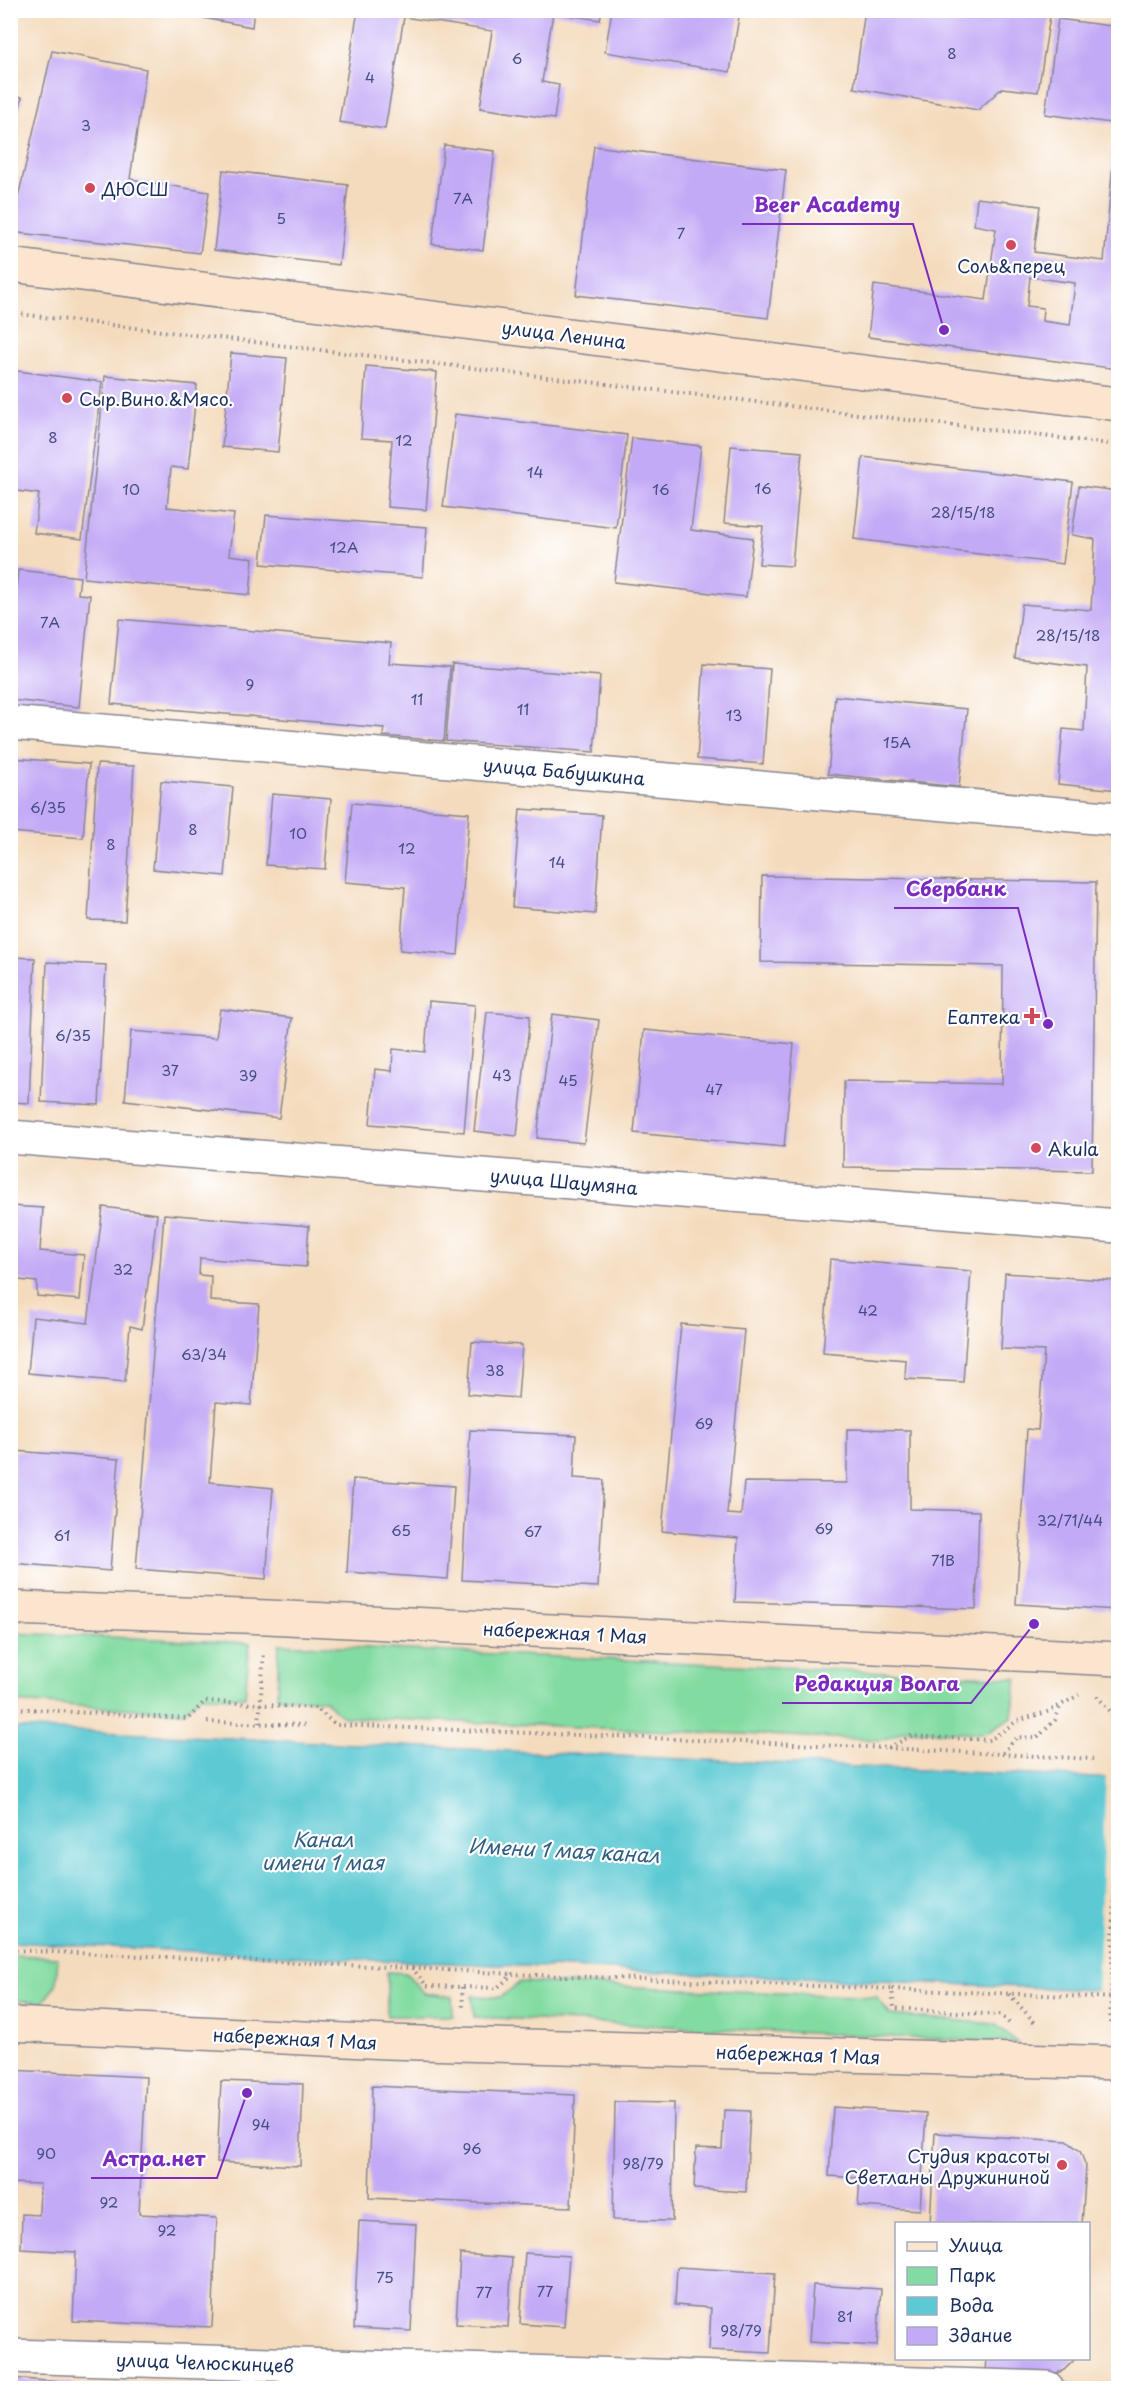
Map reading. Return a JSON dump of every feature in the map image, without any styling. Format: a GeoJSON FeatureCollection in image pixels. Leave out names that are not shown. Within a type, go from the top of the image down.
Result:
{"type":"FeatureCollection","features":[{"type":"Feature","properties":{"kind":"main road","name":"улица Ленина"},"geometry":{"type":"LineString","coordinates":[[10,265],[1119,404]]}},
{"type":"Feature","properties":{"kind":"main road","name":"набережная 1 Мая"},"geometry":{"type":"LineString","coordinates":[[10,1608],[267,1617],[1119,1659]]}},
{"type":"Feature","properties":{"kind":"main road","name":"набережная 1 Мая"},"geometry":{"type":"LineString","coordinates":[[10,2024],[387,2042],[1119,2063]]}},
{"type":"Feature","properties":{"kind":"street","name":"улица Бабушкина"},"geometry":{"type":"LineString","coordinates":[[10,723],[1119,819]]}},
{"type":"Feature","properties":{"kind":"street","name":"улица Шаумяна"},"geometry":{"type":"LineString","coordinates":[[10,1137],[1119,1226]]}},
{"type":"Feature","properties":{"kind":"street","name":"улица Челюскинцев"},"geometry":{"type":"LineString","coordinates":[[10,2356],[1047,2388]]}},
{"type":"Feature","properties":{"kind":"path"},"geometry":{"type":"LineString","coordinates":[[10,313],[1119,445]]}},
{"type":"Feature","properties":{"kind":"path"},"geometry":{"type":"LineString","coordinates":[[259,1724],[262,1674]]}},
{"type":"Feature","properties":{"kind":"path"},"geometry":{"type":"LineString","coordinates":[[1091,1689],[1112,1713],[1119,1735]]}},
{"type":"Feature","properties":{"kind":"path"},"geometry":{"type":"LineString","coordinates":[[888,1748],[911,1736],[990,1740],[1017,1721],[1050,1711],[1081,1694]]}},
{"type":"Feature","properties":{"kind":"path"},"geometry":{"type":"LineString","coordinates":[[10,1708],[188,1719],[205,1701],[316,1708],[336,1725],[1003,1753],[1093,1759]]}},
{"type":"Feature","properties":{"kind":"path"},"geometry":{"type":"LineString","coordinates":[[1003,1753],[1017,1737],[1037,1738],[1055,1720],[1062,1705]]}},
{"type":"Feature","properties":{"kind":"path"},"geometry":{"type":"LineString","coordinates":[[207,1722],[309,1725]]}},
{"type":"Feature","properties":{"kind":"path"},"geometry":{"type":"LineString","coordinates":[[1102,2030],[1110,2023],[1119,1807]]}},
{"type":"Feature","properties":{"kind":"path"},"geometry":{"type":"LineString","coordinates":[[10,1950],[513,1974],[1119,1998]]}},
{"type":"Feature","properties":{"kind":"path"},"geometry":{"type":"LineString","coordinates":[[412,1968],[427,1986],[497,1989],[513,1974]]}},
{"type":"Feature","properties":{"kind":"path"},"geometry":{"type":"LineString","coordinates":[[462,1987],[463,2008]]}},
{"type":"Feature","properties":{"kind":"path"},"geometry":{"type":"LineString","coordinates":[[892,1989],[894,2008],[1001,2015],[1010,2023]]}},
{"type":"Feature","properties":{"kind":"path"},"geometry":{"type":"LineString","coordinates":[[1008,1994],[1037,2025]]}},
{"type":"Feature","properties":{"kind":"green space"},"geometry":{"type":"Polygon","coordinates":[[[10,1633],[250,1643],[245,1697],[201,1696],[184,1712],[11,1702],[10,1633]]]}},
{"type":"Feature","properties":{"kind":"green space"},"geometry":{"type":"Polygon","coordinates":[[[279,1644],[1017,1678],[1012,1717],[985,1733],[905,1730],[882,1740],[343,1717],[324,1700],[277,1697],[279,1644]]]}},
{"type":"Feature","properties":{"kind":"green space"},"geometry":{"type":"Polygon","coordinates":[[[11,1955],[58,1957],[56,1985],[43,2002],[11,2000],[11,1955]]]}},
{"type":"Feature","properties":{"kind":"green space"},"geometry":{"type":"Polygon","coordinates":[[[387,1972],[406,1973],[424,1993],[452,1996],[453,2016],[387,2016],[387,1972]]]}},
{"type":"Feature","properties":{"kind":"green space"},"geometry":{"type":"Polygon","coordinates":[[[520,1982],[877,1997],[890,2015],[995,2024],[1017,2043],[474,2017],[472,1996],[501,1997],[520,1982]]]}},
{"type":"Feature","properties":{"kind":"water","name":"Канал имени 1 мая"},"geometry":{"type":"Polygon","coordinates":[[[10,1728],[1118,1779],[1118,1991],[327,1958],[11,1942],[10,1728]]]}},
{"type":"Feature","properties":{"kind":"pier"},"geometry":{"type":"Polygon","coordinates":[[[1106,1776],[1118,1776],[1118,1994],[1097,1993],[1106,1776]]]}},
{"type":"Feature","properties":{"kind":"building"},"geometry":{"type":"Polygon","coordinates":[[[161,10],[254,10],[252,27],[161,10]]]}},
{"type":"Feature","properties":{"kind":"building"},"geometry":{"type":"Polygon","coordinates":[[[358,10],[602,10],[600,20],[553,13],[542,82],[559,85],[554,119],[480,108],[492,31],[404,17],[385,129],[339,122],[358,10]]]}},
{"type":"Feature","properties":{"kind":"building"},"geometry":{"type":"Polygon","coordinates":[[[612,10],[740,10],[730,72],[605,52],[612,10]]]}},
{"type":"Feature","properties":{"kind":"building"},"geometry":{"type":"Polygon","coordinates":[[[865,10],[1018,10],[1050,16],[1038,92],[1002,88],[978,110],[854,88],[865,10]]]}},
{"type":"Feature","properties":{"kind":"building"},"geometry":{"type":"Polygon","coordinates":[[[1058,19],[1118,27],[1118,124],[1045,114],[1058,19]]]}},
{"type":"Feature","properties":{"kind":"building"},"geometry":{"type":"Polygon","coordinates":[[[52,51],[146,69],[130,179],[209,192],[200,253],[10,232],[52,51]]]}},
{"type":"Feature","properties":{"kind":"building"},"geometry":{"type":"Polygon","coordinates":[[[10,94],[22,97],[12,149],[10,149],[10,94]]]}},
{"type":"Feature","properties":{"kind":"building"},"geometry":{"type":"Polygon","coordinates":[[[1116,131],[1118,132],[1118,369],[868,337],[874,285],[986,300],[996,229],[974,225],[977,198],[1040,206],[1034,252],[1104,261],[1116,131]],[[1030,277],[1027,306],[1043,308],[1042,321],[1070,325],[1075,283],[1030,277]]]}},
{"type":"Feature","properties":{"kind":"building"},"geometry":{"type":"Polygon","coordinates":[[[444,145],[495,151],[483,250],[432,244],[444,145]]]}},
{"type":"Feature","properties":{"kind":"building"},"geometry":{"type":"Polygon","coordinates":[[[594,146],[786,170],[768,318],[576,295],[594,146]]]}},
{"type":"Feature","properties":{"kind":"building"},"geometry":{"type":"Polygon","coordinates":[[[223,170],[348,185],[339,265],[214,250],[223,170]]]}},
{"type":"Feature","properties":{"kind":"building"},"geometry":{"type":"Polygon","coordinates":[[[231,353],[287,358],[278,452],[222,447],[231,353]]]}},
{"type":"Feature","properties":{"kind":"building"},"geometry":{"type":"Polygon","coordinates":[[[366,366],[437,372],[426,510],[387,507],[392,440],[361,438],[366,366]]]}},
{"type":"Feature","properties":{"kind":"building"},"geometry":{"type":"Polygon","coordinates":[[[10,370],[102,382],[82,539],[34,533],[39,494],[10,490],[10,370]]]}},
{"type":"Feature","properties":{"kind":"building"},"geometry":{"type":"Polygon","coordinates":[[[105,376],[197,385],[188,469],[171,467],[167,507],[234,514],[229,555],[253,558],[250,595],[84,578],[105,376]]]}},
{"type":"Feature","properties":{"kind":"building"},"geometry":{"type":"Polygon","coordinates":[[[455,414],[627,435],[616,528],[443,507],[455,414]]]}},
{"type":"Feature","properties":{"kind":"building"},"geometry":{"type":"Polygon","coordinates":[[[632,438],[701,446],[691,530],[753,538],[746,597],[614,582],[632,438]]]}},
{"type":"Feature","properties":{"kind":"building"},"geometry":{"type":"Polygon","coordinates":[[[731,446],[802,452],[792,566],[759,564],[763,526],[724,523],[731,446]]]}},
{"type":"Feature","properties":{"kind":"building"},"geometry":{"type":"Polygon","coordinates":[[[863,457],[1073,482],[1063,564],[854,539],[863,457]]]}},
{"type":"Feature","properties":{"kind":"building"},"geometry":{"type":"Polygon","coordinates":[[[1079,486],[1118,491],[1118,790],[1058,784],[1063,729],[1084,731],[1087,667],[1015,658],[1022,604],[1091,610],[1095,539],[1072,535],[1079,486]]]}},
{"type":"Feature","properties":{"kind":"building"},"geometry":{"type":"Polygon","coordinates":[[[266,515],[427,527],[423,577],[261,564],[266,515]]]}},
{"type":"Feature","properties":{"kind":"building"},"geometry":{"type":"Polygon","coordinates":[[[18,570],[80,577],[78,594],[90,595],[79,707],[10,700],[10,648],[18,570]]]}},
{"type":"Feature","properties":{"kind":"building"},"geometry":{"type":"Polygon","coordinates":[[[119,619],[391,643],[389,663],[450,667],[444,741],[383,736],[384,728],[111,704],[119,619]]]}},
{"type":"Feature","properties":{"kind":"building"},"geometry":{"type":"Polygon","coordinates":[[[452,664],[600,676],[594,752],[446,741],[452,664]]]}},
{"type":"Feature","properties":{"kind":"building"},"geometry":{"type":"Polygon","coordinates":[[[704,664],[770,669],[763,764],[697,759],[704,664]]]}},
{"type":"Feature","properties":{"kind":"building"},"geometry":{"type":"Polygon","coordinates":[[[835,696],[967,709],[959,787],[828,774],[835,696]]]}},
{"type":"Feature","properties":{"kind":"building"},"geometry":{"type":"Polygon","coordinates":[[[12,758],[89,764],[83,838],[10,832],[12,758]]]}},
{"type":"Feature","properties":{"kind":"building"},"geometry":{"type":"Polygon","coordinates":[[[97,764],[134,766],[125,921],[88,920],[97,764]]]}},
{"type":"Feature","properties":{"kind":"building"},"geometry":{"type":"Polygon","coordinates":[[[161,781],[233,787],[225,876],[153,869],[161,781]]]}},
{"type":"Feature","properties":{"kind":"building"},"geometry":{"type":"Polygon","coordinates":[[[272,794],[331,799],[325,869],[266,865],[272,794]]]}},
{"type":"Feature","properties":{"kind":"building"},"geometry":{"type":"Polygon","coordinates":[[[352,803],[469,813],[458,955],[400,950],[405,887],[345,882],[352,803]]]}},
{"type":"Feature","properties":{"kind":"building"},"geometry":{"type":"Polygon","coordinates":[[[520,809],[602,815],[595,914],[512,907],[520,809]]]}},
{"type":"Feature","properties":{"kind":"building"},"geometry":{"type":"Polygon","coordinates":[[[762,876],[1096,882],[1092,1171],[843,1167],[844,1081],[1002,1084],[1003,966],[761,962],[762,876]]]}},
{"type":"Feature","properties":{"kind":"building"},"geometry":{"type":"Polygon","coordinates":[[[10,957],[35,958],[29,1103],[10,1102],[10,957]]]}},
{"type":"Feature","properties":{"kind":"building"},"geometry":{"type":"Polygon","coordinates":[[[47,962],[106,965],[99,1105],[41,1102],[47,962]]]}},
{"type":"Feature","properties":{"kind":"building"},"geometry":{"type":"Polygon","coordinates":[[[429,1001],[475,1005],[464,1132],[370,1124],[375,1069],[392,1071],[393,1049],[425,1052],[429,1001]]]}},
{"type":"Feature","properties":{"kind":"building"},"geometry":{"type":"Polygon","coordinates":[[[220,1009],[292,1018],[279,1118],[125,1100],[131,1031],[216,1038],[220,1009]]]}},
{"type":"Feature","properties":{"kind":"building"},"geometry":{"type":"Polygon","coordinates":[[[487,1012],[530,1016],[517,1136],[474,1131],[487,1012]]]}},
{"type":"Feature","properties":{"kind":"building"},"geometry":{"type":"Polygon","coordinates":[[[552,1014],[599,1020],[584,1143],[537,1138],[552,1014]]]}},
{"type":"Feature","properties":{"kind":"building"},"geometry":{"type":"Polygon","coordinates":[[[644,1030],[794,1044],[784,1147],[634,1133],[644,1030]]]}},
{"type":"Feature","properties":{"kind":"building"},"geometry":{"type":"Polygon","coordinates":[[[1115,1105],[1118,1105],[1118,1135],[1115,1135],[1115,1105]]]}},
{"type":"Feature","properties":{"kind":"building"},"geometry":{"type":"Polygon","coordinates":[[[10,1206],[43,1208],[40,1251],[84,1255],[80,1300],[37,1296],[37,1282],[10,1279],[10,1206]]]}},
{"type":"Feature","properties":{"kind":"building"},"geometry":{"type":"Polygon","coordinates":[[[103,1207],[157,1214],[142,1329],[130,1326],[125,1382],[28,1373],[33,1317],[88,1323],[103,1207]]]}},
{"type":"Feature","properties":{"kind":"building"},"geometry":{"type":"Polygon","coordinates":[[[164,1214],[309,1226],[306,1267],[200,1258],[199,1275],[211,1276],[210,1301],[259,1304],[251,1405],[216,1402],[210,1482],[273,1488],[266,1579],[136,1569],[164,1214]]]}},
{"type":"Feature","properties":{"kind":"building"},"geometry":{"type":"Polygon","coordinates":[[[830,1259],[971,1271],[963,1382],[905,1379],[906,1360],[823,1353],[830,1259]]]}},
{"type":"Feature","properties":{"kind":"building"},"geometry":{"type":"Polygon","coordinates":[[[1005,1273],[1118,1281],[1118,1610],[1016,1604],[1027,1429],[1038,1430],[1044,1351],[1001,1349],[1005,1273]]]}},
{"type":"Feature","properties":{"kind":"building"},"geometry":{"type":"Polygon","coordinates":[[[681,1324],[744,1330],[727,1514],[741,1515],[744,1482],[847,1483],[847,1429],[910,1430],[910,1509],[979,1511],[976,1609],[735,1602],[738,1538],[662,1531],[681,1324]]]}},
{"type":"Feature","properties":{"kind":"building"},"geometry":{"type":"Polygon","coordinates":[[[472,1342],[522,1345],[518,1398],[468,1394],[472,1342]]]}},
{"type":"Feature","properties":{"kind":"building"},"geometry":{"type":"Polygon","coordinates":[[[470,1430],[576,1435],[574,1478],[604,1480],[598,1587],[462,1580],[470,1430]]]}},
{"type":"Feature","properties":{"kind":"building"},"geometry":{"type":"Polygon","coordinates":[[[15,1451],[119,1459],[110,1571],[10,1563],[10,1505],[15,1451]]]}},
{"type":"Feature","properties":{"kind":"building"},"geometry":{"type":"Polygon","coordinates":[[[353,1479],[454,1486],[448,1579],[347,1572],[353,1479]]]}},
{"type":"Feature","properties":{"kind":"building"},"geometry":{"type":"Polygon","coordinates":[[[10,2070],[146,2077],[139,2214],[217,2218],[212,2327],[73,2321],[76,2252],[21,2249],[22,2214],[39,2215],[40,2184],[10,2183],[10,2070]]]}},
{"type":"Feature","properties":{"kind":"building"},"geometry":{"type":"Polygon","coordinates":[[[221,2081],[303,2084],[300,2166],[217,2162],[221,2081]]]}},
{"type":"Feature","properties":{"kind":"building"},"geometry":{"type":"Polygon","coordinates":[[[372,2086],[575,2095],[571,2207],[369,2198],[372,2086]]]}},
{"type":"Feature","properties":{"kind":"building"},"geometry":{"type":"Polygon","coordinates":[[[615,2102],[674,2103],[672,2221],[613,2220],[615,2102]]]}},
{"type":"Feature","properties":{"kind":"building"},"geometry":{"type":"Polygon","coordinates":[[[833,2107],[926,2113],[920,2210],[858,2206],[860,2178],[829,2176],[833,2107]]]}},
{"type":"Feature","properties":{"kind":"building"},"geometry":{"type":"Polygon","coordinates":[[[724,2110],[750,2111],[746,2192],[694,2189],[696,2148],[722,2149],[724,2110]]]}},
{"type":"Feature","properties":{"kind":"building"},"geometry":{"type":"Polygon","coordinates":[[[935,2133],[1067,2141],[1080,2151],[1086,2166],[1082,2222],[930,2222],[935,2133]]]}},
{"type":"Feature","properties":{"kind":"building"},"geometry":{"type":"Polygon","coordinates":[[[359,2221],[416,2224],[411,2331],[354,2328],[359,2221]]]}},
{"type":"Feature","properties":{"kind":"building"},"geometry":{"type":"Polygon","coordinates":[[[525,2253],[569,2256],[564,2327],[520,2324],[525,2253]]]}},
{"type":"Feature","properties":{"kind":"building"},"geometry":{"type":"Polygon","coordinates":[[[460,2254],[512,2258],[508,2327],[456,2324],[460,2254]]]}},
{"type":"Feature","properties":{"kind":"building"},"geometry":{"type":"Polygon","coordinates":[[[677,2267],[775,2273],[770,2353],[709,2350],[711,2308],[675,2305],[677,2267]]]}},
{"type":"Feature","properties":{"kind":"building"},"geometry":{"type":"Polygon","coordinates":[[[813,2285],[881,2289],[877,2346],[809,2342],[813,2285]]]}},
{"type":"Feature","properties":{"kind":"building"},"geometry":{"type":"Polygon","coordinates":[[[987,2360],[1074,2360],[1064,2370],[1049,2376],[986,2372],[987,2360]]]}},
{"type":"Feature","properties":{"kind":"building"},"geometry":{"type":"Polygon","coordinates":[[[10,2378],[72,2383],[71,2388],[10,2388],[10,2378]]]}},
{"type":"Feature","properties":{"kind":"place","name":"ДЮСШ"},"geometry":{"type":"Point","coordinates":[90,188]}},
{"type":"Feature","properties":{"kind":"place","name":"Соль&перец"},"geometry":{"type":"Point","coordinates":[1011,245]}},
{"type":"Feature","properties":{"kind":"place","name":"Beer Academy"},"geometry":{"type":"Point","coordinates":[944,330]}},
{"type":"Feature","properties":{"kind":"place","name":"Сыр.Вино.&Мясо."},"geometry":{"type":"Point","coordinates":[67,398]}},
{"type":"Feature","properties":{"kind":"place","name":"Еаптека"},"geometry":{"type":"Point","coordinates":[1032,1016]}},
{"type":"Feature","properties":{"kind":"place","name":"Сбербанк"},"geometry":{"type":"Point","coordinates":[1048,1024]}},
{"type":"Feature","properties":{"kind":"place","name":"Akula"},"geometry":{"type":"Point","coordinates":[1036,1148]}},
{"type":"Feature","properties":{"kind":"place","name":"Редакция Волга"},"geometry":{"type":"Point","coordinates":[1034,1624]}},
{"type":"Feature","properties":{"kind":"place","name":"Астра.нет"},"geometry":{"type":"Point","coordinates":[247,2093]}},
{"type":"Feature","properties":{"kind":"place","name":"Студия красоты Светланы Дружининой"},"geometry":{"type":"Point","coordinates":[1062,2165]}},
{"type":"Feature","properties":{"kind":"water label","name":"Имени 1 мая канал"},"geometry":{"type":"Point","coordinates":[564,1850]}}]}
